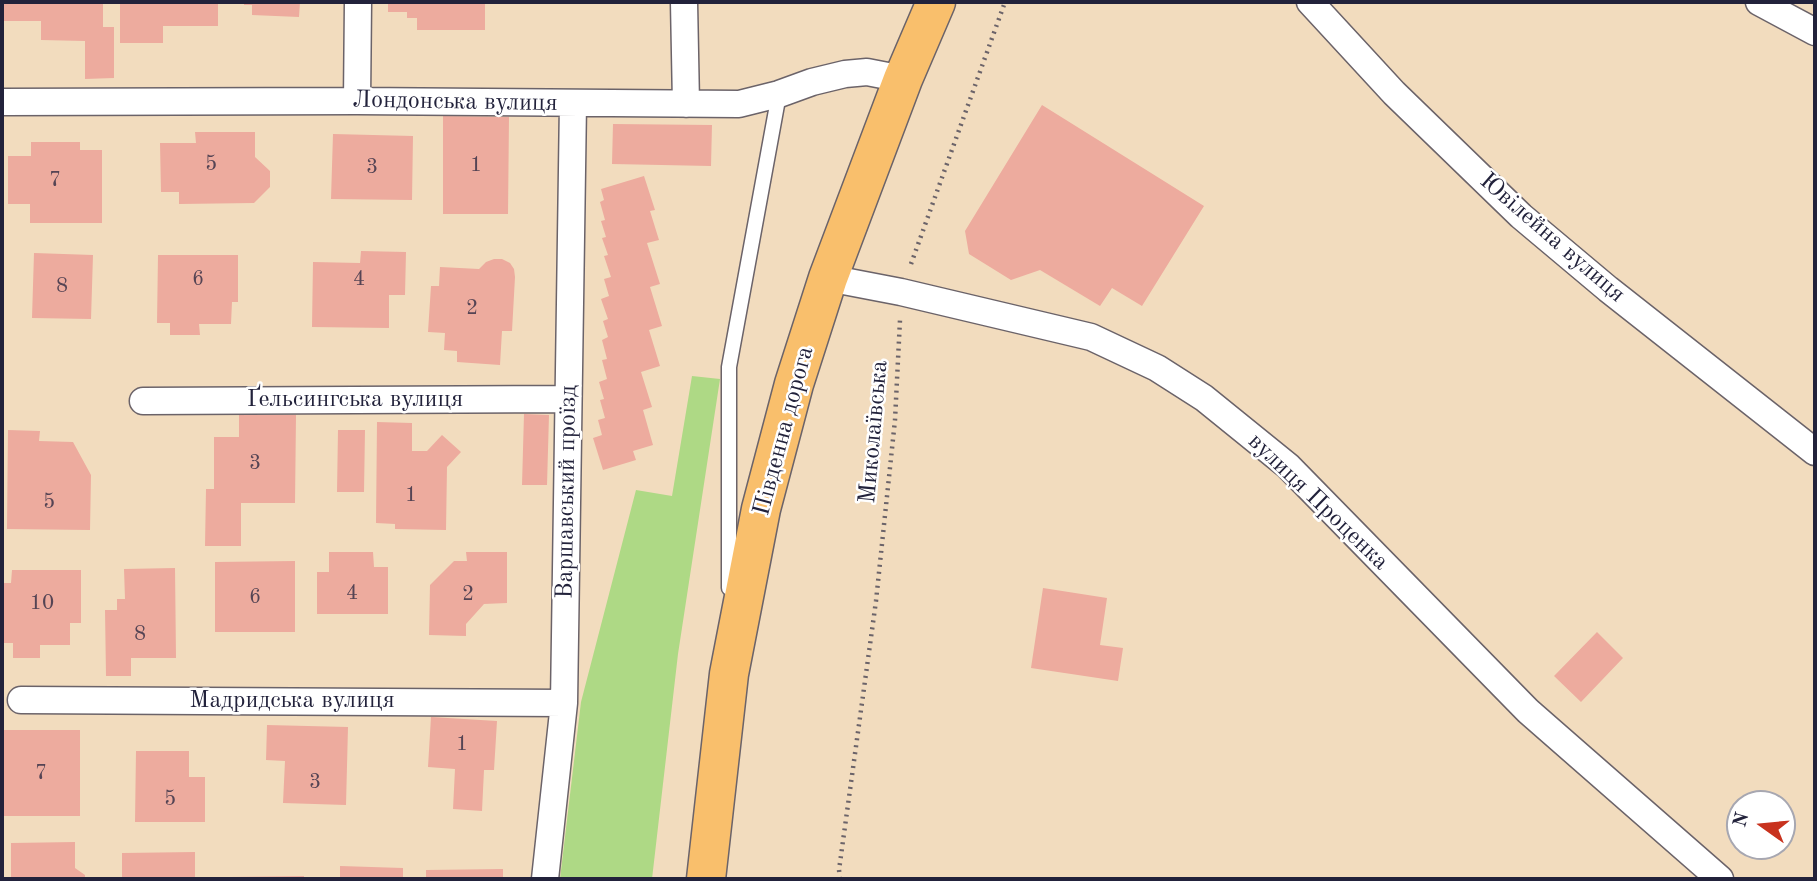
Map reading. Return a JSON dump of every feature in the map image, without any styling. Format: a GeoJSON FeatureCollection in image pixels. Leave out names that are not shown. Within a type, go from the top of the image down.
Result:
{"type":"FeatureCollection","features":[{"type":"Feature","properties":{"kind":"highway","name":"Південна дорога"},"geometry":{"type":"LineString","coordinates":[[706,879],[729,674],[761,509],[794,384],[828,278],[903,79],[936,2]]}},
{"type":"Feature","properties":{"kind":"street"},"geometry":{"type":"LineString","coordinates":[[357,101],[358,2]]}},
{"type":"Feature","properties":{"kind":"street"},"geometry":{"type":"LineString","coordinates":[[684,2],[686,104]]}},
{"type":"Feature","properties":{"kind":"street","name":"Ювілейна вулиця"},"geometry":{"type":"LineString","coordinates":[[1310,2],[1394,93],[1521,216],[1608,289],[1815,452]]}},
{"type":"Feature","properties":{"kind":"street"},"geometry":{"type":"LineString","coordinates":[[1759,2],[1815,32]]}},
{"type":"Feature","properties":{"kind":"street","name":"Лондонська вулиця"},"geometry":{"type":"LineString","coordinates":[[2,102],[739,104],[845,74],[867,72],[903,79]]}},
{"type":"Feature","properties":{"kind":"street","name":"Варшавський проїзд"},"geometry":{"type":"LineString","coordinates":[[545,879],[564,703],[573,103]]}},
{"type":"Feature","properties":{"kind":"street","name":"вулиця Проценка"},"geometry":{"type":"LineString","coordinates":[[828,278],[901,292],[1091,337],[1157,368],[1204,398],[1288,466],[1528,712],[1720,879]]}},
{"type":"Feature","properties":{"kind":"street","name":"Ґельсингська вулиця"},"geometry":{"type":"LineString","coordinates":[[143,401],[568,399]]}},
{"type":"Feature","properties":{"kind":"street","name":"Мадридська вулиця"},"geometry":{"type":"LineString","coordinates":[[21,700],[564,703]]}},
{"type":"Feature","properties":{"kind":"lane"},"geometry":{"type":"LineString","coordinates":[[729,674],[729,367],[779,94]]}},
{"type":"Feature","properties":{"kind":"path","name":"Миколаївська"},"geometry":{"type":"LineString","coordinates":[[840,879],[839,870],[879,573],[895,420],[901,292],[1005,2]]}},
{"type":"Feature","properties":{"kind":"green space"},"geometry":{"type":"Polygon","coordinates":[[[692,376],[720,379],[678,654],[652,879],[560,879],[581,702],[636,490],[672,496],[692,376]]]}},
{"type":"Feature","properties":{"kind":"building"},"geometry":{"type":"Polygon","coordinates":[[[2,2],[103,2],[103,27],[114,27],[114,78],[85,79],[85,41],[41,40],[41,21],[2,21],[2,2]]]}},
{"type":"Feature","properties":{"kind":"building"},"geometry":{"type":"Polygon","coordinates":[[[120,2],[218,2],[218,26],[163,26],[163,43],[120,43],[120,2]]]}},
{"type":"Feature","properties":{"kind":"building"},"geometry":{"type":"Polygon","coordinates":[[[244,2],[300,2],[299,17],[252,15],[252,5],[244,5],[244,2]]]}},
{"type":"Feature","properties":{"kind":"building"},"geometry":{"type":"Polygon","coordinates":[[[388,2],[485,2],[485,30],[417,30],[417,18],[407,18],[407,12],[388,12],[388,2]]]}},
{"type":"Feature","properties":{"kind":"building"},"geometry":{"type":"Polygon","coordinates":[[[1042,105],[1204,206],[1142,306],[1112,288],[1100,306],[1040,270],[1011,280],[969,254],[965,231],[1042,105]]]}},
{"type":"Feature","properties":{"kind":"building"},"geometry":{"type":"Polygon","coordinates":[[[443,116],[509,117],[508,214],[443,214],[443,116]]]}},
{"type":"Feature","properties":{"kind":"building"},"geometry":{"type":"Polygon","coordinates":[[[613,124],[712,125],[711,166],[612,164],[613,124]]]}},
{"type":"Feature","properties":{"kind":"building"},"geometry":{"type":"Polygon","coordinates":[[[195,132],[255,132],[255,157],[270,171],[270,187],[254,203],[179,204],[179,192],[161,192],[160,143],[196,143],[195,132]]]}},
{"type":"Feature","properties":{"kind":"building"},"geometry":{"type":"Polygon","coordinates":[[[333,134],[413,136],[412,200],[331,199],[333,134]]]}},
{"type":"Feature","properties":{"kind":"building"},"geometry":{"type":"Polygon","coordinates":[[[31,142],[80,142],[80,150],[102,150],[102,223],[30,223],[30,204],[8,204],[8,156],[31,156],[31,142]]]}},
{"type":"Feature","properties":{"kind":"building"},"geometry":{"type":"Polygon","coordinates":[[[644,176],[655,210],[650,211],[659,240],[647,243],[660,284],[650,287],[662,326],[649,330],[660,366],[641,372],[652,407],[643,410],[653,445],[633,451],[636,460],[603,470],[593,438],[602,435],[598,420],[605,418],[600,400],[604,399],[599,382],[607,379],[602,360],[607,359],[602,340],[608,337],[603,321],[608,319],[601,299],[609,296],[604,279],[611,277],[604,256],[608,255],[602,238],[606,237],[601,221],[605,220],[600,202],[604,200],[601,189],[644,176]]]}},
{"type":"Feature","properties":{"kind":"building"},"geometry":{"type":"Polygon","coordinates":[[[361,251],[406,252],[405,295],[389,295],[389,328],[312,327],[313,262],[360,263],[361,251]]]}},
{"type":"Feature","properties":{"kind":"building"},"geometry":{"type":"Polygon","coordinates":[[[34,253],[93,255],[91,319],[32,318],[34,253]]]}},
{"type":"Feature","properties":{"kind":"building"},"geometry":{"type":"Polygon","coordinates":[[[158,255],[238,255],[238,302],[232,302],[231,324],[199,324],[200,335],[170,335],[170,323],[157,323],[158,255]]]}},
{"type":"Feature","properties":{"kind":"building"},"geometry":{"type":"Polygon","coordinates":[[[494,259],[510,263],[515,277],[512,331],[502,331],[500,365],[457,362],[457,351],[444,350],[445,333],[428,332],[431,286],[439,286],[440,267],[479,269],[494,259]]]}},
{"type":"Feature","properties":{"kind":"building"},"geometry":{"type":"Polygon","coordinates":[[[524,414],[549,415],[547,485],[522,485],[524,414]]]}},
{"type":"Feature","properties":{"kind":"building"},"geometry":{"type":"Polygon","coordinates":[[[239,415],[296,415],[295,503],[241,503],[241,546],[205,546],[206,489],[214,489],[214,437],[239,437],[239,415]]]}},
{"type":"Feature","properties":{"kind":"building"},"geometry":{"type":"Polygon","coordinates":[[[377,422],[412,423],[412,451],[427,451],[442,435],[461,452],[447,467],[446,530],[395,529],[395,524],[376,523],[377,422]]]}},
{"type":"Feature","properties":{"kind":"building"},"geometry":{"type":"Polygon","coordinates":[[[8,430],[40,431],[39,441],[73,442],[91,475],[90,530],[7,529],[8,430]]]}},
{"type":"Feature","properties":{"kind":"building"},"geometry":{"type":"Polygon","coordinates":[[[338,430],[365,430],[364,492],[337,492],[338,430]]]}},
{"type":"Feature","properties":{"kind":"building"},"geometry":{"type":"Polygon","coordinates":[[[329,552],[373,552],[374,567],[388,567],[388,614],[317,614],[317,572],[329,572],[329,552]]]}},
{"type":"Feature","properties":{"kind":"building"},"geometry":{"type":"Polygon","coordinates":[[[466,552],[507,552],[507,603],[484,604],[466,624],[466,636],[429,635],[430,585],[454,561],[467,561],[466,552]]]}},
{"type":"Feature","properties":{"kind":"building"},"geometry":{"type":"Polygon","coordinates":[[[295,561],[295,632],[215,632],[215,562],[295,561]]]}},
{"type":"Feature","properties":{"kind":"building"},"geometry":{"type":"Polygon","coordinates":[[[175,568],[176,658],[131,658],[131,676],[106,676],[105,610],[117,610],[117,599],[125,599],[124,569],[175,568]]]}},
{"type":"Feature","properties":{"kind":"building"},"geometry":{"type":"Polygon","coordinates":[[[12,570],[81,570],[81,623],[70,623],[70,645],[40,645],[40,658],[13,658],[13,643],[4,643],[4,583],[11,583],[12,570]]]}},
{"type":"Feature","properties":{"kind":"building"},"geometry":{"type":"Polygon","coordinates":[[[1043,588],[1107,598],[1100,645],[1123,648],[1118,681],[1031,668],[1043,588]]]}},
{"type":"Feature","properties":{"kind":"building"},"geometry":{"type":"Polygon","coordinates":[[[1597,632],[1623,658],[1581,702],[1554,676],[1597,632]]]}},
{"type":"Feature","properties":{"kind":"building"},"geometry":{"type":"Polygon","coordinates":[[[431,717],[497,721],[494,770],[484,770],[482,811],[453,809],[455,769],[428,767],[431,717]]]}},
{"type":"Feature","properties":{"kind":"building"},"geometry":{"type":"Polygon","coordinates":[[[267,725],[348,727],[346,805],[283,803],[285,761],[266,760],[267,725]]]}},
{"type":"Feature","properties":{"kind":"building"},"geometry":{"type":"Polygon","coordinates":[[[2,730],[80,730],[80,816],[2,816],[2,730]]]}},
{"type":"Feature","properties":{"kind":"building"},"geometry":{"type":"Polygon","coordinates":[[[136,751],[189,751],[189,777],[205,777],[205,822],[135,822],[136,751]]]}},
{"type":"Feature","properties":{"kind":"building"},"geometry":{"type":"Polygon","coordinates":[[[75,842],[75,868],[85,875],[85,879],[11,879],[11,843],[75,842]]]}},
{"type":"Feature","properties":{"kind":"building"},"geometry":{"type":"Polygon","coordinates":[[[195,852],[195,879],[122,879],[122,853],[195,852]]]}},
{"type":"Feature","properties":{"kind":"building"},"geometry":{"type":"Polygon","coordinates":[[[340,866],[403,868],[403,879],[340,879],[340,866]]]}},
{"type":"Feature","properties":{"kind":"building"},"geometry":{"type":"Polygon","coordinates":[[[503,869],[503,879],[426,879],[426,870],[503,869]]]}},
{"type":"Feature","properties":{"kind":"building"},"geometry":{"type":"Polygon","coordinates":[[[304,876],[304,879],[229,879],[229,877],[304,876]]]}}]}
